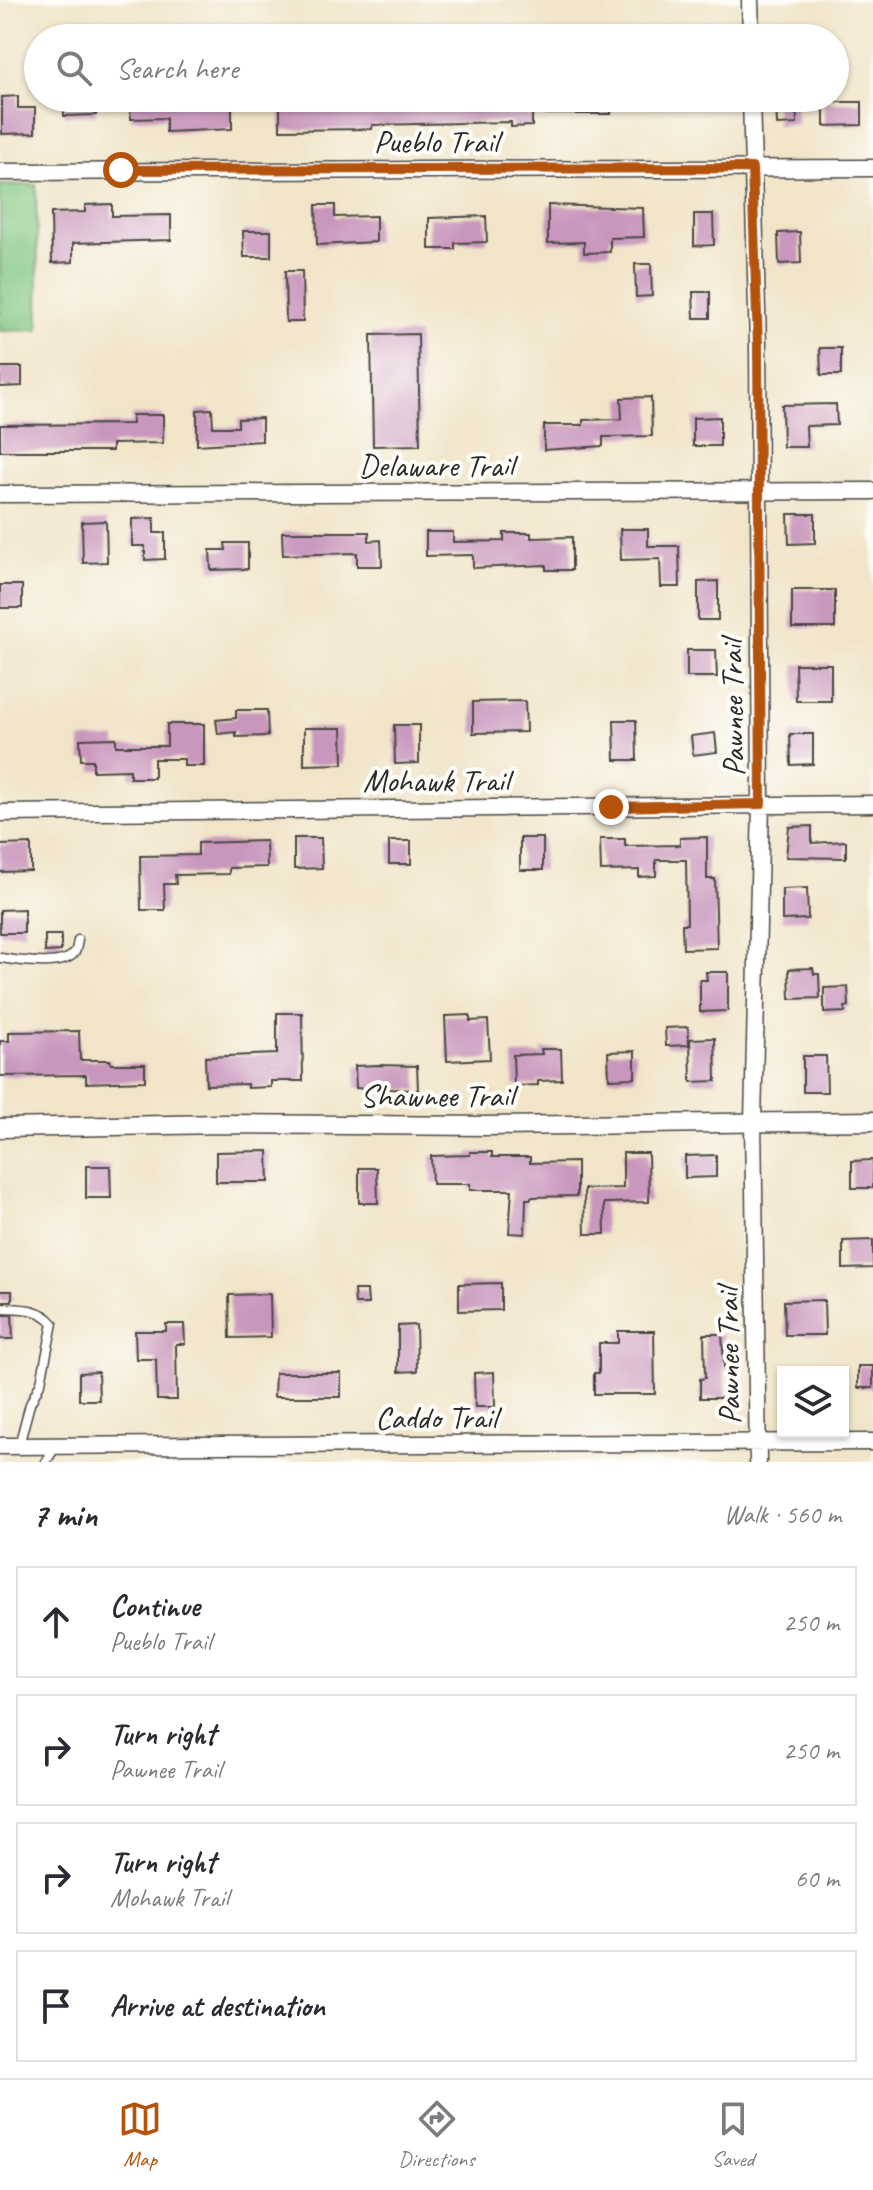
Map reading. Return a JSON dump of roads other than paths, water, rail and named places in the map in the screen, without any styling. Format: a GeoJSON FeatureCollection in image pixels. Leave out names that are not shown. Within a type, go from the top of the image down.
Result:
{"type":"FeatureCollection","features":[{"type":"Feature","properties":{"kind":"street"},"geometry":{"type":"LineString","coordinates":[[750,0],[751,24]]}},
{"type":"Feature","properties":{"kind":"street","name":"Pawnee Trail"},"geometry":{"type":"LineString","coordinates":[[751,112],[758,346],[761,804],[753,1121],[758,1462]]}},
{"type":"Feature","properties":{"kind":"street","name":"Pueblo Trail"},"geometry":{"type":"LineString","coordinates":[[0,172],[873,168]]}},
{"type":"Feature","properties":{"kind":"street","name":"Delaware Trail"},"geometry":{"type":"LineString","coordinates":[[0,494],[873,491]]}},
{"type":"Feature","properties":{"kind":"street","name":"Mohawk Trail"},"geometry":{"type":"LineString","coordinates":[[0,813],[873,804]]}},
{"type":"Feature","properties":{"kind":"street","name":"Shawnee Trail"},"geometry":{"type":"LineString","coordinates":[[0,1128],[873,1121]]}},
{"type":"Feature","properties":{"kind":"street","name":"Caddo Trail"},"geometry":{"type":"LineString","coordinates":[[0,1446],[873,1442]]}},
{"type":"Feature","properties":{"kind":"lane"},"geometry":{"type":"LineString","coordinates":[[0,958],[55,962],[75,952],[78,940]]}},
{"type":"Feature","properties":{"kind":"lane"},"geometry":{"type":"LineString","coordinates":[[0,1308],[32,1309],[47,1316],[53,1323],[41,1382],[30,1404],[18,1446]]}},
{"type":"Feature","properties":{"kind":"lane"},"geometry":{"type":"LineString","coordinates":[[46,1462],[56,1446]]}}]}
